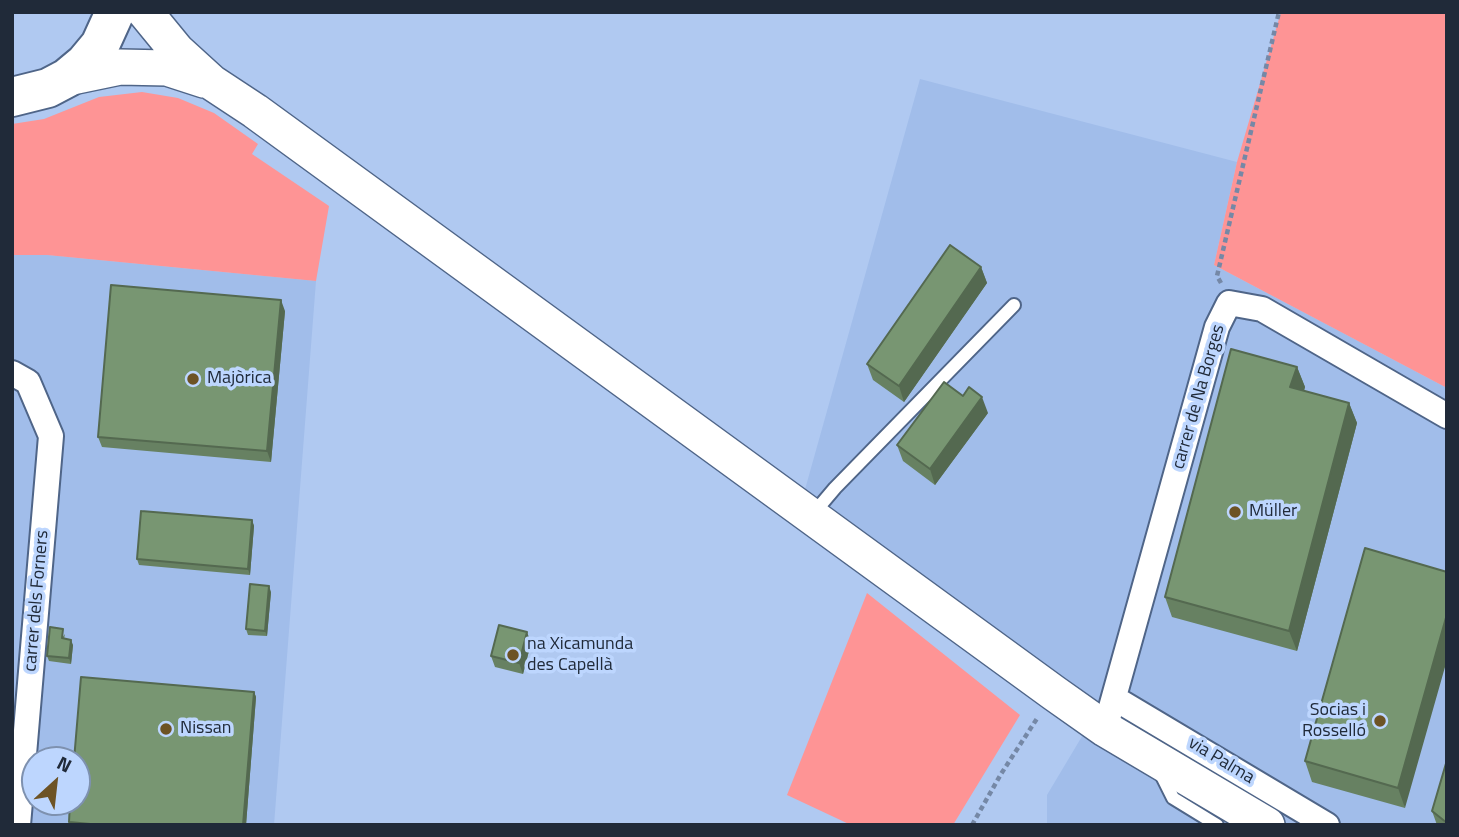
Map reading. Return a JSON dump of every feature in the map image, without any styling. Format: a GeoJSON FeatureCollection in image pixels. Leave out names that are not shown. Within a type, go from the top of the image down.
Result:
{"type":"FeatureCollection","features":[{"type":"Feature","properties":{"kind":"main road"},"geometry":{"type":"LineString","coordinates":[[12,97],[48,88],[67,78],[85,63],[100,45],[115,12]]}},
{"type":"Feature","properties":{"kind":"main road"},"geometry":{"type":"LineString","coordinates":[[145,12],[177,51],[211,82],[266,119],[1054,693],[1110,713],[1152,758],[1267,825]]}},
{"type":"Feature","properties":{"kind":"main road"},"geometry":{"type":"LineString","coordinates":[[67,78],[132,67],[167,68],[211,82]]}},
{"type":"Feature","properties":{"kind":"street","name":"carrer de Na Borges"},"geometry":{"type":"LineString","coordinates":[[1110,713],[1217,327],[1229,303],[1262,309],[1447,416]]}},
{"type":"Feature","properties":{"kind":"street","name":"carrer dels Forners"},"geometry":{"type":"LineString","coordinates":[[18,825],[51,436],[20,378]]}},
{"type":"Feature","properties":{"kind":"street","name":"via Palma"},"geometry":{"type":"LineString","coordinates":[[1110,713],[1327,825]]}},
{"type":"Feature","properties":{"kind":"lane"},"geometry":{"type":"LineString","coordinates":[[812,516],[835,488],[1014,305]]}},
{"type":"Feature","properties":{"kind":"lane"},"geometry":{"type":"LineString","coordinates":[[1152,758],[1173,798],[1217,825]]}},
{"type":"Feature","properties":{"kind":"path"},"geometry":{"type":"LineString","coordinates":[[1229,303],[1217,276],[1279,12]]}},
{"type":"Feature","properties":{"kind":"path"},"geometry":{"type":"LineString","coordinates":[[972,825],[1001,774],[1054,693]]}},
{"type":"Feature","properties":{"kind":"shaded area"},"geometry":{"type":"Polygon","coordinates":[[[1281,12],[1447,12],[1447,388],[1214,265],[1237,162],[1281,12]]]}},
{"type":"Feature","properties":{"kind":"shaded area"},"geometry":{"type":"Polygon","coordinates":[[[920,79],[1237,162],[1214,265],[1447,388],[1447,825],[1047,825],[1047,795],[1084,733],[797,518],[920,79]]]}},
{"type":"Feature","properties":{"kind":"shaded area"},"geometry":{"type":"Polygon","coordinates":[[[142,92],[178,98],[214,113],[258,144],[252,154],[329,206],[316,281],[47,255],[12,255],[12,124],[44,119],[99,97],[142,92]]]}},
{"type":"Feature","properties":{"kind":"shaded area"},"geometry":{"type":"Polygon","coordinates":[[[12,255],[47,255],[316,281],[274,825],[12,825],[12,255]]]}},
{"type":"Feature","properties":{"kind":"shaded area"},"geometry":{"type":"Polygon","coordinates":[[[867,593],[1020,715],[953,825],[851,825],[787,795],[867,593]]]}},
{"type":"Feature","properties":{"kind":"building"},"geometry":{"type":"Polygon","coordinates":[[[950,245],[981,267],[899,386],[867,364],[950,245]]]}},
{"type":"Feature","properties":{"kind":"building","name":"Majòrica"},"geometry":{"type":"Polygon","coordinates":[[[111,285],[281,300],[267,451],[98,437],[111,285]]]}},
{"type":"Feature","properties":{"kind":"building"},"geometry":{"type":"Polygon","coordinates":[[[1231,349],[1297,367],[1290,387],[1349,403],[1289,631],[1165,597],[1231,349]]]}},
{"type":"Feature","properties":{"kind":"building"},"geometry":{"type":"Polygon","coordinates":[[[944,382],[963,396],[969,387],[982,397],[930,469],[897,445],[944,382]]]}},
{"type":"Feature","properties":{"kind":"building"},"geometry":{"type":"Polygon","coordinates":[[[141,511],[252,520],[248,569],[137,559],[141,511]]]}},
{"type":"Feature","properties":{"kind":"building","name":"Socias i Rosselló"},"geometry":{"type":"Polygon","coordinates":[[[1365,548],[1447,572],[1447,614],[1398,788],[1305,761],[1365,548]]]}},
{"type":"Feature","properties":{"kind":"building"},"geometry":{"type":"Polygon","coordinates":[[[250,584],[269,586],[265,631],[246,629],[250,584]]]}},
{"type":"Feature","properties":{"kind":"building"},"geometry":{"type":"Polygon","coordinates":[[[499,625],[527,632],[519,663],[491,656],[499,625]]]}},
{"type":"Feature","properties":{"kind":"building"},"geometry":{"type":"Polygon","coordinates":[[[50,627],[63,629],[62,638],[71,640],[69,658],[47,656],[50,627]]]}},
{"type":"Feature","properties":{"kind":"building","name":"Nissan"},"geometry":{"type":"Polygon","coordinates":[[[81,677],[254,692],[243,825],[101,825],[69,822],[69,816],[91,816],[91,746],[75,746],[81,677]]]}},
{"type":"Feature","properties":{"kind":"building"},"geometry":{"type":"Polygon","coordinates":[[[1447,760],[1447,823],[1432,811],[1447,760]]]}},
{"type":"Feature","properties":{"kind":"place","name":"Majòrica"},"geometry":{"type":"Point","coordinates":[193,379]}},
{"type":"Feature","properties":{"kind":"place","name":"Müller"},"geometry":{"type":"Point","coordinates":[1235,512]}},
{"type":"Feature","properties":{"kind":"place","name":"na Xicamunda des Capellà"},"geometry":{"type":"Point","coordinates":[513,655]}},
{"type":"Feature","properties":{"kind":"place","name":"Socias i Rosselló"},"geometry":{"type":"Point","coordinates":[1380,721]}},
{"type":"Feature","properties":{"kind":"place","name":"Nissan"},"geometry":{"type":"Point","coordinates":[166,729]}}]}
